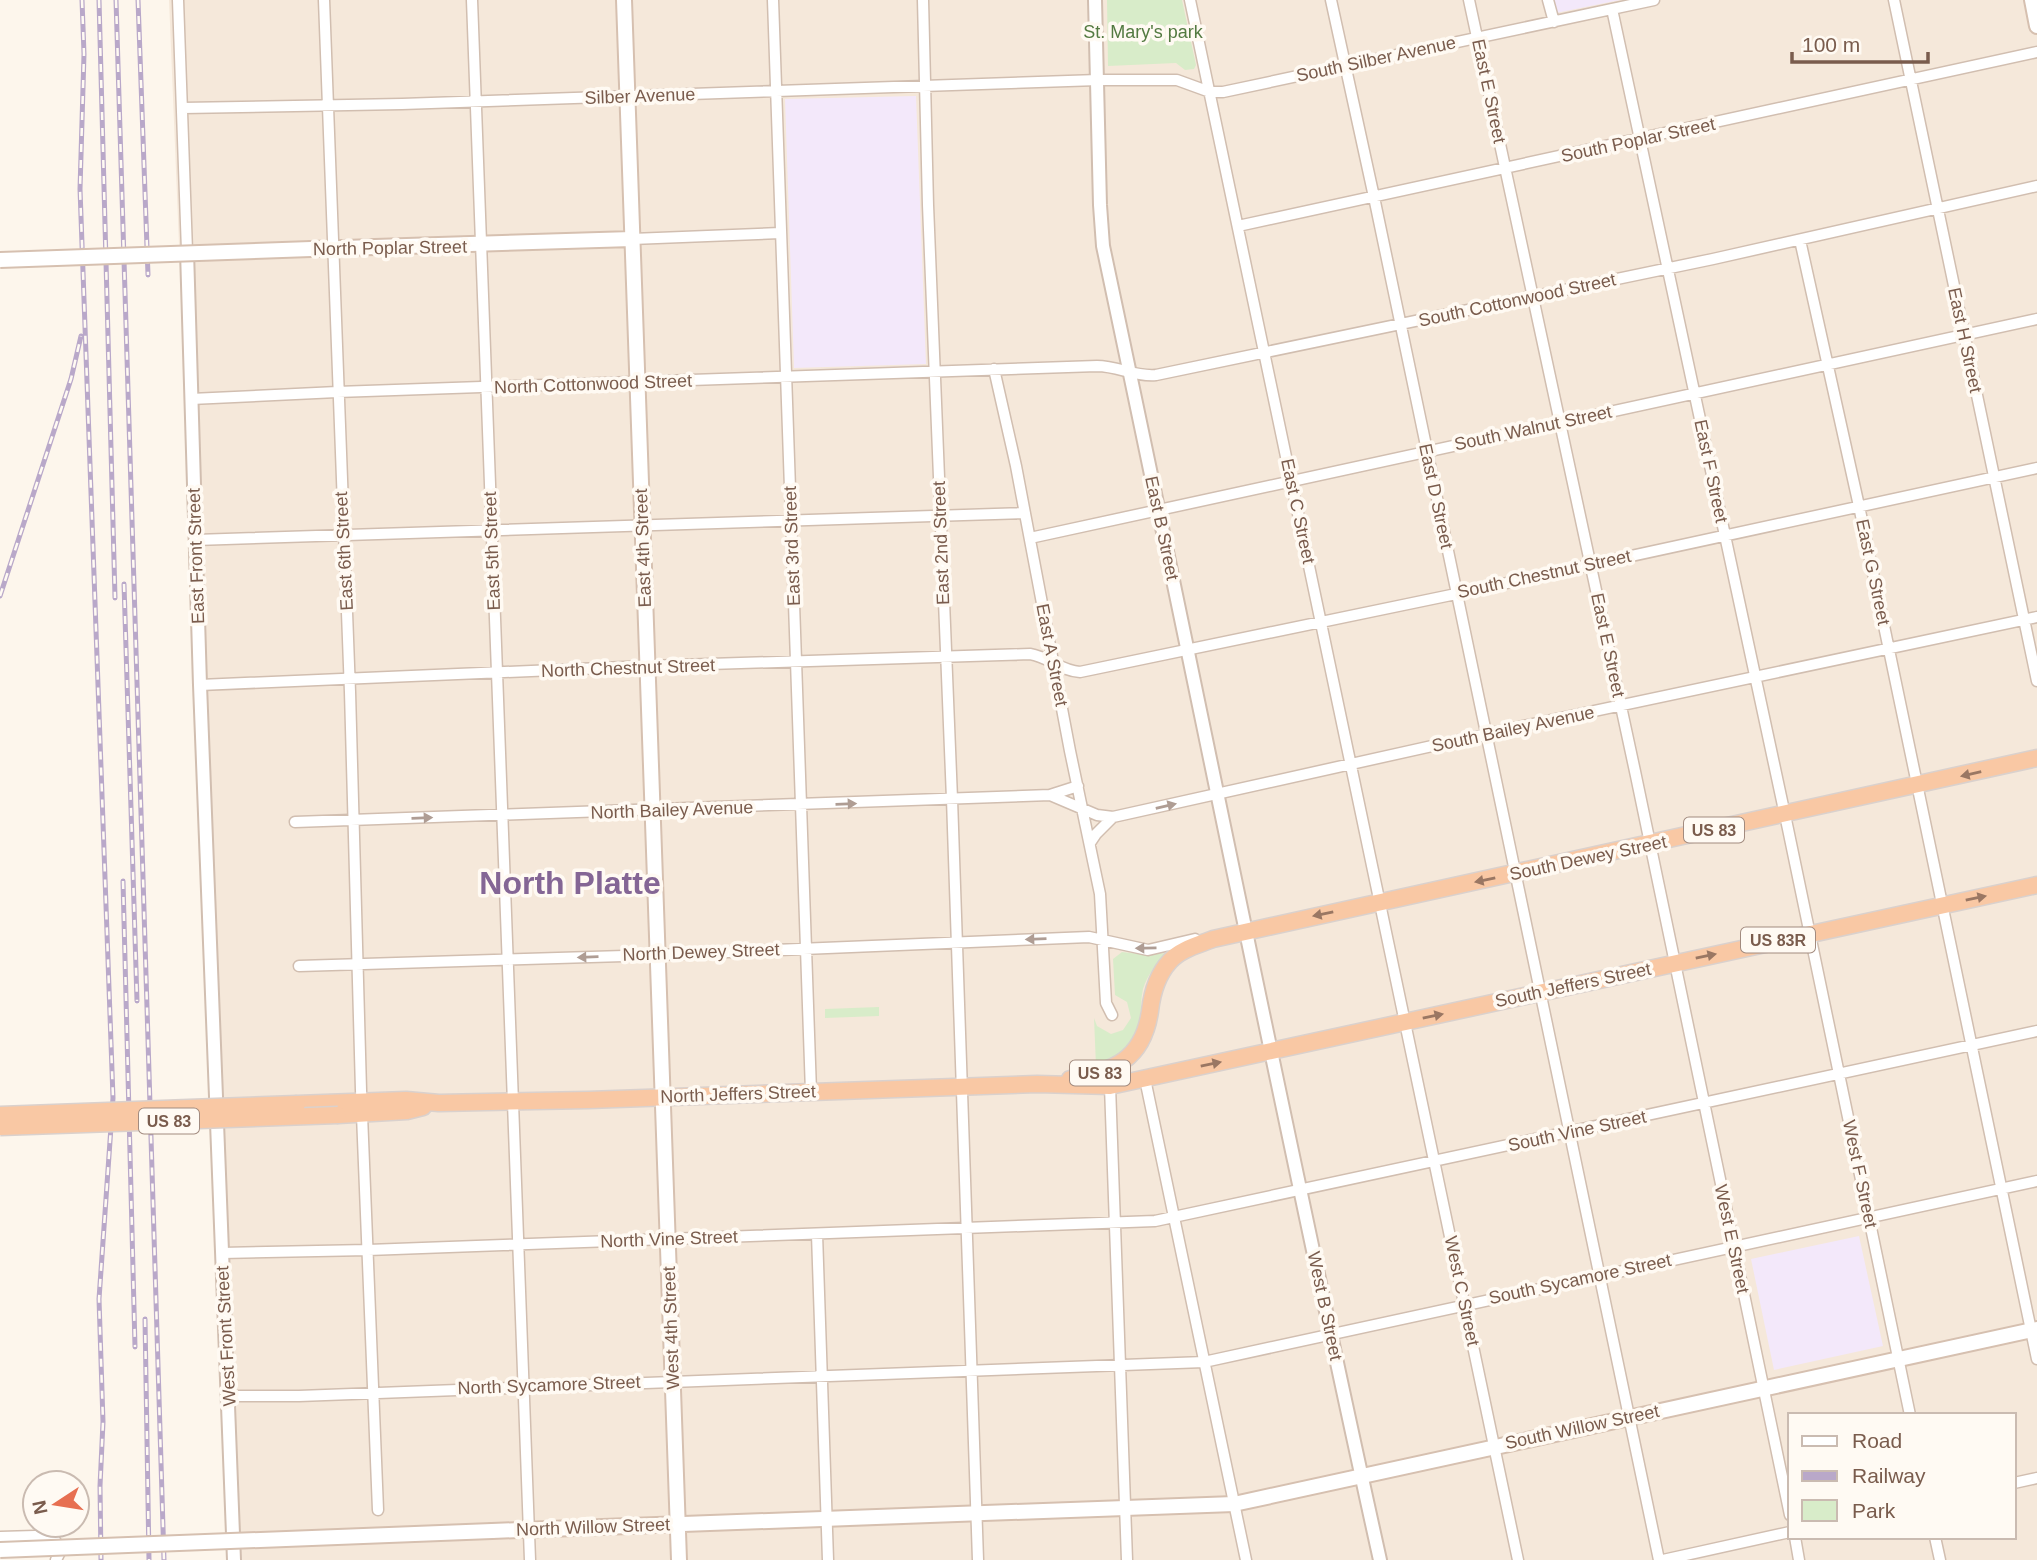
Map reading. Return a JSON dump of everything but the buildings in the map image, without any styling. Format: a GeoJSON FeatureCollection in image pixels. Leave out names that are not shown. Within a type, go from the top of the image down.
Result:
{"type":"FeatureCollection","features":[{"type":"Feature","properties":{"kind":"highway","name":"South Dewey Street"},"geometry":{"type":"LineString","coordinates":[[1183,951],[1244,931],[2037,758]]}},
{"type":"Feature","properties":{"kind":"highway","name":"South Jeffers Street"},"geometry":{"type":"LineString","coordinates":[[1110,1086],[2037,885]]}},
{"type":"Feature","properties":{"kind":"highway","name":"North Jeffers Street"},"geometry":{"type":"LineString","coordinates":[[1037,1084],[1105,1072],[1133,1054],[1144,1032],[1159,977],[1168,962],[1183,951]]}},
{"type":"Feature","properties":{"kind":"highway","name":"North Jeffers Street"},"geometry":{"type":"LineString","coordinates":[[0,1128],[338,1109],[406,1100],[439,1103],[1037,1084],[1110,1086]]}},
{"type":"Feature","properties":{"kind":"highway","name":"North Jeffers Street"},"geometry":{"type":"LineString","coordinates":[[0,1115],[338,1109]]}},
{"type":"Feature","properties":{"kind":"main road","name":"East 4th Street"},"geometry":{"type":"LineString","coordinates":[[624,0],[662,1097]]}},
{"type":"Feature","properties":{"kind":"main road"},"geometry":{"type":"LineString","coordinates":[[2032,0],[2037,26]]}},
{"type":"Feature","properties":{"kind":"main road","name":"North Poplar Street"},"geometry":{"type":"LineString","coordinates":[[0,260],[632,239]]}},
{"type":"Feature","properties":{"kind":"main road","name":"West 4th Street"},"geometry":{"type":"LineString","coordinates":[[662,1097],[679,1560]]}},
{"type":"Feature","properties":{"kind":"main road","name":"South Willow Street"},"geometry":{"type":"LineString","coordinates":[[1126,1508],[1234,1504],[2034,1330]]}},
{"type":"Feature","properties":{"kind":"main road","name":"North Willow Street"},"geometry":{"type":"LineString","coordinates":[[0,1550],[1126,1508]]}},
{"type":"Feature","properties":{"kind":"street","name":"East Front Street"},"geometry":{"type":"LineString","coordinates":[[178,0],[195,540],[218,1112]]}},
{"type":"Feature","properties":{"kind":"street","name":"East 6th Street"},"geometry":{"type":"LineString","coordinates":[[324,0],[378,1510]]}},
{"type":"Feature","properties":{"kind":"street","name":"East 5th Street"},"geometry":{"type":"LineString","coordinates":[[472,0],[530,1560]]}},
{"type":"Feature","properties":{"kind":"street","name":"East 3rd Street"},"geometry":{"type":"LineString","coordinates":[[773,0],[811,1092]]}},
{"type":"Feature","properties":{"kind":"street","name":"East 2nd Street"},"geometry":{"type":"LineString","coordinates":[[923,0],[978,1560]]}},
{"type":"Feature","properties":{"kind":"street","name":"East B Street"},"geometry":{"type":"LineString","coordinates":[[1096,0],[1103,246],[1271,1051]]}},
{"type":"Feature","properties":{"kind":"street","name":"East C Street"},"geometry":{"type":"LineString","coordinates":[[1189,0],[1406,1022]]}},
{"type":"Feature","properties":{"kind":"street","name":"East D Street"},"geometry":{"type":"LineString","coordinates":[[1331,0],[1661,1560]]}},
{"type":"Feature","properties":{"kind":"street","name":"East E Street"},"geometry":{"type":"LineString","coordinates":[[1469,0],[1675,963]]}},
{"type":"Feature","properties":{"kind":"street"},"geometry":{"type":"LineString","coordinates":[[1548,0],[1554,22]]}},
{"type":"Feature","properties":{"kind":"street","name":"South Silber Avenue"},"geometry":{"type":"LineString","coordinates":[[1098,80],[1177,80],[1210,92],[1223,92],[1654,0]]}},
{"type":"Feature","properties":{"kind":"street","name":"East H Street"},"geometry":{"type":"LineString","coordinates":[[1894,0],[2037,681]]}},
{"type":"Feature","properties":{"kind":"street","name":"East F Street"},"geometry":{"type":"LineString","coordinates":[[1612,9],[1810,933]]}},
{"type":"Feature","properties":{"kind":"street","name":"South Poplar Street"},"geometry":{"type":"LineString","coordinates":[[1238,226],[2037,52]]}},
{"type":"Feature","properties":{"kind":"street","name":"Silber Avenue"},"geometry":{"type":"LineString","coordinates":[[183,108],[477,102],[1098,80]]}},
{"type":"Feature","properties":{"kind":"street","name":"South Cottonwood Street"},"geometry":{"type":"LineString","coordinates":[[995,369],[1113,366],[1141,376],[1156,375],[1667,269],[2037,186]]}},
{"type":"Feature","properties":{"kind":"street","name":"North Poplar Street"},"geometry":{"type":"LineString","coordinates":[[632,239],[780,233]]}},
{"type":"Feature","properties":{"kind":"street","name":"East G Street"},"geometry":{"type":"LineString","coordinates":[[1800,240],[1859,506],[2001,1188],[2034,1330],[2037,1359]]}},
{"type":"Feature","properties":{"kind":"street","name":"South Walnut Street"},"geometry":{"type":"LineString","coordinates":[[1030,538],[2037,319]]}},
{"type":"Feature","properties":{"kind":"street","name":"North Cottonwood Street"},"geometry":{"type":"LineString","coordinates":[[191,399],[995,369]]}},
{"type":"Feature","properties":{"kind":"street","name":"East A Street"},"geometry":{"type":"LineString","coordinates":[[995,369],[1100,894],[1106,1003],[1112,1015]]}},
{"type":"Feature","properties":{"kind":"street","name":"South Chestnut Street"},"geometry":{"type":"LineString","coordinates":[[1053,662],[1069,671],[1080,672],[1456,594],[2037,468]]}},
{"type":"Feature","properties":{"kind":"street"},"geometry":{"type":"LineString","coordinates":[[195,540],[1025,513]]}},
{"type":"Feature","properties":{"kind":"street","name":"South Bailey Avenue"},"geometry":{"type":"LineString","coordinates":[[1084,809],[1113,817],[1486,734],[2037,617]]}},
{"type":"Feature","properties":{"kind":"street","name":"North Chestnut Street"},"geometry":{"type":"LineString","coordinates":[[201,685],[945,656],[1030,654],[1053,662]]}},
{"type":"Feature","properties":{"kind":"street","name":"North Bailey Avenue"},"geometry":{"type":"LineString","coordinates":[[295,822],[802,806],[1050,795],[1078,786]]}},
{"type":"Feature","properties":{"kind":"street","name":"North Bailey Avenue"},"geometry":{"type":"LineString","coordinates":[[1050,795],[1084,809]]}},
{"type":"Feature","properties":{"kind":"street"},"geometry":{"type":"LineString","coordinates":[[1090,843],[1113,817]]}},
{"type":"Feature","properties":{"kind":"street","name":"West F Street"},"geometry":{"type":"LineString","coordinates":[[1810,933],[1910,1413]]}},
{"type":"Feature","properties":{"kind":"street","name":"South Dewey Street"},"geometry":{"type":"LineString","coordinates":[[1103,941],[1148,950],[1213,935],[1221,937]]}},
{"type":"Feature","properties":{"kind":"street","name":"North Dewey Street"},"geometry":{"type":"LineString","coordinates":[[299,966],[657,955],[1089,937],[1103,941]]}},
{"type":"Feature","properties":{"kind":"street","name":"West E Street"},"geometry":{"type":"LineString","coordinates":[[1675,963],[1788,1507]]}},
{"type":"Feature","properties":{"kind":"street","name":"West C Street"},"geometry":{"type":"LineString","coordinates":[[1406,1022],[1518,1560]]}},
{"type":"Feature","properties":{"kind":"street","name":"South Vine Street"},"geometry":{"type":"LineString","coordinates":[[1115,1223],[1174,1218],[2037,1031]]}},
{"type":"Feature","properties":{"kind":"street","name":"West B Street"},"geometry":{"type":"LineString","coordinates":[[1271,1051],[1380,1560]]}},
{"type":"Feature","properties":{"kind":"street"},"geometry":{"type":"LineString","coordinates":[[1144,1079],[1246,1560]]}},
{"type":"Feature","properties":{"kind":"street"},"geometry":{"type":"LineString","coordinates":[[1110,1086],[1128,1560]]}},
{"type":"Feature","properties":{"kind":"street","name":"West Front Street"},"geometry":{"type":"LineString","coordinates":[[218,1112],[234,1560]]}},
{"type":"Feature","properties":{"kind":"street","name":"South Sycamore Street"},"geometry":{"type":"LineString","coordinates":[[1121,1365],[1204,1362],[2037,1181]]}},
{"type":"Feature","properties":{"kind":"street","name":"North Vine Street"},"geometry":{"type":"LineString","coordinates":[[222,1253],[1115,1223]]}},
{"type":"Feature","properties":{"kind":"street"},"geometry":{"type":"LineString","coordinates":[[817,1234],[828,1560]]}},
{"type":"Feature","properties":{"kind":"street","name":"North Sycamore Street"},"geometry":{"type":"LineString","coordinates":[[229,1396],[1121,1365]]}},
{"type":"Feature","properties":{"kind":"street"},"geometry":{"type":"LineString","coordinates":[[2016,1483],[2037,1478]]}},
{"type":"Feature","properties":{"kind":"street"},"geometry":{"type":"LineString","coordinates":[[1661,1560],[1788,1532]]}},
{"type":"Feature","properties":{"kind":"street"},"geometry":{"type":"LineString","coordinates":[[0,1538],[35,1536],[54,1539],[61,1550],[56,1560]]}},
{"type":"Feature","properties":{"kind":"street"},"geometry":{"type":"LineString","coordinates":[[1795,1539],[1800,1560]]}},
{"type":"Feature","properties":{"kind":"street"},"geometry":{"type":"LineString","coordinates":[[1936,1539],[1940,1560]]}},
{"type":"Feature","properties":{"kind":"street"},"geometry":{"type":"LineString","coordinates":[[234,1543],[293,1541]]}},
{"type":"Feature","properties":{"kind":"shaded area"},"geometry":{"type":"Polygon","coordinates":[[[169,0],[2037,0],[2037,1560],[233,1560],[169,0]]]}},
{"type":"Feature","properties":{"kind":"shaded area"},"geometry":{"type":"Polygon","coordinates":[[[1553,0],[1620,0],[1556,13],[1553,0]]]}},
{"type":"Feature","properties":{"kind":"shaded area"},"geometry":{"type":"Polygon","coordinates":[[[916,96],[926,364],[794,368],[785,99],[916,96]]]}},
{"type":"Feature","properties":{"kind":"shaded area"},"geometry":{"type":"Polygon","coordinates":[[[1859,1236],[1883,1346],[1774,1370],[1751,1259],[1859,1236]]]}},
{"type":"Feature","properties":{"kind":"green space","name":"St. Mary's park"},"geometry":{"type":"Polygon","coordinates":[[[1107,0],[1182,0],[1196,65],[1194,69],[1185,70],[1176,63],[1108,66],[1107,0]]]}},
{"type":"Feature","properties":{"kind":"green space"},"geometry":{"type":"Polygon","coordinates":[[[1122,952],[1149,955],[1166,953],[1145,984],[1139,1022],[1132,1041],[1116,1057],[1096,1066],[1094,1018],[1097,1026],[1111,1034],[1123,1030],[1131,1018],[1127,1002],[1115,995],[1113,959],[1122,952]]]}},
{"type":"Feature","properties":{"kind":"green space"},"geometry":{"type":"Polygon","coordinates":[[[879,1007],[879,1016],[825,1018],[825,1009],[879,1007]]]}},
{"type":"Feature","properties":{"kind":"railway"},"geometry":{"type":"LineString","coordinates":[[82,0],[84,54],[80,189],[113,1098],[99,1299],[103,1422],[101,1560]]}},
{"type":"Feature","properties":{"kind":"railway"},"geometry":{"type":"LineString","coordinates":[[99,0],[115,598]]}},
{"type":"Feature","properties":{"kind":"railway"},"geometry":{"type":"LineString","coordinates":[[116,0],[164,1560]]}},
{"type":"Feature","properties":{"kind":"railway"},"geometry":{"type":"LineString","coordinates":[[138,0],[148,275]]}},
{"type":"Feature","properties":{"kind":"railway"},"geometry":{"type":"LineString","coordinates":[[0,596],[71,379],[81,336]]}},
{"type":"Feature","properties":{"kind":"railway"},"geometry":{"type":"LineString","coordinates":[[124,584],[137,1001]]}},
{"type":"Feature","properties":{"kind":"railway"},"geometry":{"type":"LineString","coordinates":[[123,881],[135,1347]]}},
{"type":"Feature","properties":{"kind":"railway"},"geometry":{"type":"LineString","coordinates":[[145,1319],[149,1560]]}},
{"type":"Feature","properties":{"kind":"district","name":"North Platte"},"geometry":{"type":"Point","coordinates":[570,883]}}]}
